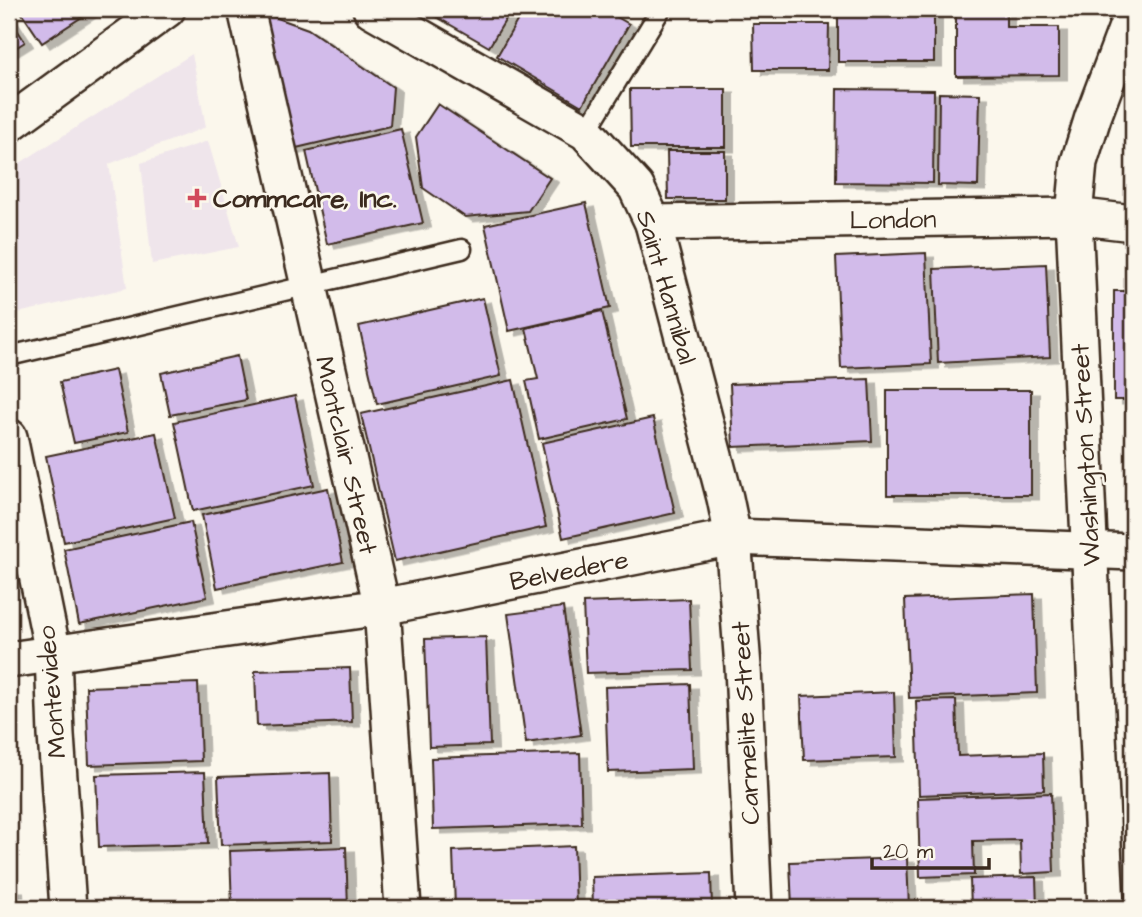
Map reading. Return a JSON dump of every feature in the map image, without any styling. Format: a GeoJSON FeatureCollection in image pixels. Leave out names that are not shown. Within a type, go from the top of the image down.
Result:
{"type":"FeatureCollection","features":[{"type":"Feature","properties":{"kind":"street"},"geometry":{"type":"LineString","coordinates":[[9,124],[167,9]]}},
{"type":"Feature","properties":{"kind":"street","name":"Montclair Street"},"geometry":{"type":"LineString","coordinates":[[246,9],[382,607],[403,908]]}},
{"type":"Feature","properties":{"kind":"street","name":"Saint Hannibal"},"geometry":{"type":"LineString","coordinates":[[370,9],[586,132],[636,187],[653,223],[733,537]]}},
{"type":"Feature","properties":{"kind":"street","name":"Washington Street"},"geometry":{"type":"LineString","coordinates":[[1106,908],[1074,216],[1079,162],[1133,10]]}},
{"type":"Feature","properties":{"kind":"street","name":"London"},"geometry":{"type":"LineString","coordinates":[[653,223],[1074,216],[1133,223]]}},
{"type":"Feature","properties":{"kind":"street","name":"Montevideo"},"geometry":{"type":"LineString","coordinates":[[9,437],[53,653],[68,908]]}},
{"type":"Feature","properties":{"kind":"street","name":"Belvedere"},"geometry":{"type":"LineString","coordinates":[[9,660],[382,607],[733,537],[1133,552]]}},
{"type":"Feature","properties":{"kind":"street","name":"Carmelite Street"},"geometry":{"type":"LineString","coordinates":[[733,537],[743,667],[754,908]]}},
{"type":"Feature","properties":{"kind":"lane"},"geometry":{"type":"LineString","coordinates":[[586,132],[660,9]]}},
{"type":"Feature","properties":{"kind":"lane"},"geometry":{"type":"LineString","coordinates":[[9,356],[461,249]]}},
{"type":"Feature","properties":{"kind":"shaded area"},"geometry":{"type":"Polygon","coordinates":[[[192,54],[206,127],[109,164],[127,288],[9,315],[9,170],[192,54]]]}},
{"type":"Feature","properties":{"kind":"shaded area","name":"Commcare, Inc."},"geometry":{"type":"Polygon","coordinates":[[[208,141],[239,247],[152,264],[141,163],[208,141]]]}},
{"type":"Feature","properties":{"kind":"building"},"geometry":{"type":"Polygon","coordinates":[[[19,9],[94,9],[42,43],[19,9]]]}},
{"type":"Feature","properties":{"kind":"building"},"geometry":{"type":"Polygon","coordinates":[[[423,9],[512,9],[489,47],[423,9]]]}},
{"type":"Feature","properties":{"kind":"building"},"geometry":{"type":"Polygon","coordinates":[[[524,9],[603,9],[629,24],[582,106],[497,56],[524,9]]]}},
{"type":"Feature","properties":{"kind":"building"},"geometry":{"type":"Polygon","coordinates":[[[838,9],[934,9],[934,62],[838,62],[838,9]]]}},
{"type":"Feature","properties":{"kind":"building"},"geometry":{"type":"Polygon","coordinates":[[[956,9],[1006,9],[1006,27],[1059,27],[1059,75],[956,76],[956,9]]]}},
{"type":"Feature","properties":{"kind":"building"},"geometry":{"type":"Polygon","coordinates":[[[269,15],[308,29],[393,87],[390,126],[292,149],[259,37],[269,15]]]}},
{"type":"Feature","properties":{"kind":"building"},"geometry":{"type":"Polygon","coordinates":[[[9,17],[25,42],[9,52],[9,17]]]}},
{"type":"Feature","properties":{"kind":"building"},"geometry":{"type":"Polygon","coordinates":[[[753,24],[829,24],[828,70],[754,70],[753,24]]]}},
{"type":"Feature","properties":{"kind":"building"},"geometry":{"type":"Polygon","coordinates":[[[630,89],[726,89],[726,147],[631,147],[630,89]]]}},
{"type":"Feature","properties":{"kind":"building"},"geometry":{"type":"Polygon","coordinates":[[[837,89],[934,90],[933,183],[836,182],[837,89]]]}},
{"type":"Feature","properties":{"kind":"building"},"geometry":{"type":"Polygon","coordinates":[[[939,93],[980,94],[978,186],[938,185],[939,93]]]}},
{"type":"Feature","properties":{"kind":"building"},"geometry":{"type":"Polygon","coordinates":[[[438,104],[550,178],[528,211],[465,217],[423,188],[416,137],[438,104]]]}},
{"type":"Feature","properties":{"kind":"building"},"geometry":{"type":"Polygon","coordinates":[[[401,129],[423,223],[327,244],[306,151],[401,129]]]}},
{"type":"Feature","properties":{"kind":"building"},"geometry":{"type":"Polygon","coordinates":[[[667,151],[725,151],[725,199],[668,199],[667,151]]]}},
{"type":"Feature","properties":{"kind":"building"},"geometry":{"type":"Polygon","coordinates":[[[586,203],[610,308],[509,331],[485,225],[586,203]]]}},
{"type":"Feature","properties":{"kind":"building"},"geometry":{"type":"Polygon","coordinates":[[[926,253],[931,364],[841,368],[836,257],[926,253]]]}},
{"type":"Feature","properties":{"kind":"building"},"geometry":{"type":"Polygon","coordinates":[[[1046,264],[1050,357],[938,363],[934,269],[1046,264]]]}},
{"type":"Feature","properties":{"kind":"building"},"geometry":{"type":"Polygon","coordinates":[[[1114,291],[1133,291],[1133,400],[1114,400],[1114,291]]]}},
{"type":"Feature","properties":{"kind":"building"},"geometry":{"type":"Polygon","coordinates":[[[483,298],[501,376],[377,404],[359,326],[483,298]]]}},
{"type":"Feature","properties":{"kind":"building"},"geometry":{"type":"Polygon","coordinates":[[[602,311],[627,419],[539,439],[526,381],[538,379],[526,328],[602,311]]]}},
{"type":"Feature","properties":{"kind":"building"},"geometry":{"type":"Polygon","coordinates":[[[237,356],[246,400],[170,415],[161,373],[237,356]]]}},
{"type":"Feature","properties":{"kind":"building"},"geometry":{"type":"Polygon","coordinates":[[[115,370],[128,432],[74,443],[60,382],[115,370]]]}},
{"type":"Feature","properties":{"kind":"building"},"geometry":{"type":"Polygon","coordinates":[[[869,379],[872,441],[733,447],[730,384],[869,379]]]}},
{"type":"Feature","properties":{"kind":"building"},"geometry":{"type":"Polygon","coordinates":[[[513,380],[546,527],[395,561],[361,414],[513,380]]]}},
{"type":"Feature","properties":{"kind":"building"},"geometry":{"type":"Polygon","coordinates":[[[887,390],[1031,390],[1031,495],[887,495],[887,390]]]}},
{"type":"Feature","properties":{"kind":"building"},"geometry":{"type":"Polygon","coordinates":[[[295,396],[314,485],[193,511],[174,422],[295,396]]]}},
{"type":"Feature","properties":{"kind":"building"},"geometry":{"type":"Polygon","coordinates":[[[653,418],[675,513],[563,538],[542,443],[653,418]]]}},
{"type":"Feature","properties":{"kind":"building"},"geometry":{"type":"Polygon","coordinates":[[[156,433],[175,518],[64,542],[46,456],[156,433]]]}},
{"type":"Feature","properties":{"kind":"building"},"geometry":{"type":"Polygon","coordinates":[[[328,488],[343,562],[217,588],[202,515],[328,488]]]}},
{"type":"Feature","properties":{"kind":"building"},"geometry":{"type":"Polygon","coordinates":[[[191,522],[207,597],[79,624],[64,549],[191,522]]]}},
{"type":"Feature","properties":{"kind":"building"},"geometry":{"type":"Polygon","coordinates":[[[1034,594],[1037,693],[909,698],[905,599],[1034,594]]]}},
{"type":"Feature","properties":{"kind":"building"},"geometry":{"type":"Polygon","coordinates":[[[689,599],[692,670],[586,673],[583,603],[689,599]]]}},
{"type":"Feature","properties":{"kind":"building"},"geometry":{"type":"Polygon","coordinates":[[[563,607],[581,735],[526,743],[508,614],[563,607]]]}},
{"type":"Feature","properties":{"kind":"building"},"geometry":{"type":"Polygon","coordinates":[[[486,637],[490,745],[429,747],[425,639],[486,637]]]}},
{"type":"Feature","properties":{"kind":"building"},"geometry":{"type":"Polygon","coordinates":[[[350,668],[352,722],[257,726],[255,671],[350,668]]]}},
{"type":"Feature","properties":{"kind":"building"},"geometry":{"type":"Polygon","coordinates":[[[198,683],[201,761],[89,765],[86,687],[198,683]]]}},
{"type":"Feature","properties":{"kind":"building"},"geometry":{"type":"Polygon","coordinates":[[[690,684],[693,769],[608,772],[605,687],[690,684]]]}},
{"type":"Feature","properties":{"kind":"building"},"geometry":{"type":"Polygon","coordinates":[[[894,692],[896,757],[804,760],[801,696],[894,692]]]}},
{"type":"Feature","properties":{"kind":"building"},"geometry":{"type":"Polygon","coordinates":[[[956,700],[958,756],[1043,753],[1044,790],[919,795],[916,701],[956,700]]]}},
{"type":"Feature","properties":{"kind":"building"},"geometry":{"type":"Polygon","coordinates":[[[580,753],[582,824],[433,829],[431,758],[580,753]]]}},
{"type":"Feature","properties":{"kind":"building"},"geometry":{"type":"Polygon","coordinates":[[[205,772],[208,844],[99,847],[96,775],[205,772]]]}},
{"type":"Feature","properties":{"kind":"building"},"geometry":{"type":"Polygon","coordinates":[[[330,773],[332,841],[221,845],[218,777],[330,773]]]}},
{"type":"Feature","properties":{"kind":"building"},"geometry":{"type":"Polygon","coordinates":[[[1051,793],[1054,872],[1021,874],[1020,840],[973,841],[974,875],[920,877],[918,798],[1051,793]]]}},
{"type":"Feature","properties":{"kind":"building"},"geometry":{"type":"Polygon","coordinates":[[[574,846],[576,908],[455,908],[453,851],[574,846]]]}},
{"type":"Feature","properties":{"kind":"building"},"geometry":{"type":"Polygon","coordinates":[[[346,847],[348,908],[232,908],[230,851],[346,847]]]}},
{"type":"Feature","properties":{"kind":"building"},"geometry":{"type":"Polygon","coordinates":[[[907,858],[909,908],[792,908],[790,862],[907,858]]]}},
{"type":"Feature","properties":{"kind":"building"},"geometry":{"type":"Polygon","coordinates":[[[711,873],[712,908],[593,908],[592,877],[711,873]]]}},
{"type":"Feature","properties":{"kind":"building"},"geometry":{"type":"Polygon","coordinates":[[[1036,877],[1037,908],[971,908],[970,879],[1036,877]]]}},
{"type":"Feature","properties":{"kind":"building"},"geometry":{"type":"Polygon","coordinates":[[[9,888],[15,888],[16,908],[9,908],[9,888]]]}},
{"type":"Feature","properties":{"kind":"place","name":"Commcare, Inc."},"geometry":{"type":"Point","coordinates":[197,198]}}]}
